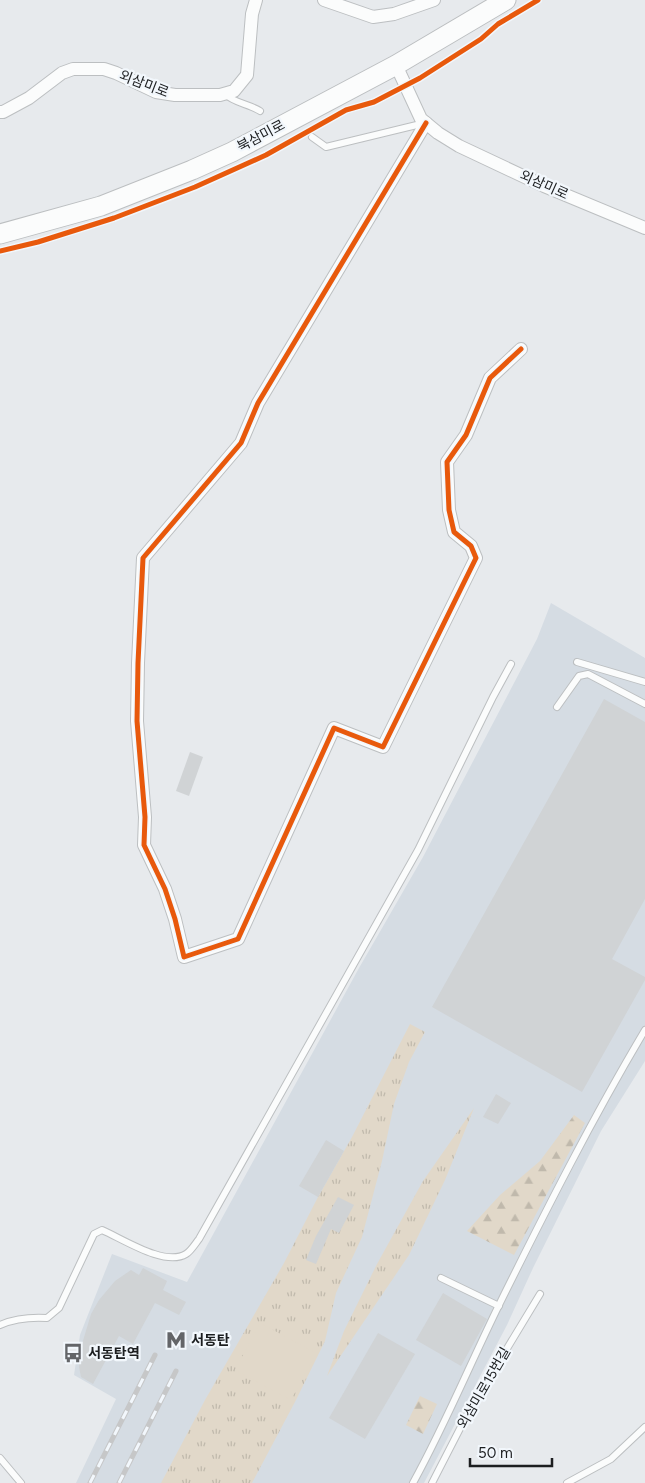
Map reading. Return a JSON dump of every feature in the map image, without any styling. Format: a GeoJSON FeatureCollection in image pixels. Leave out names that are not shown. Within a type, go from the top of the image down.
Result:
{"type":"FeatureCollection","features":[{"type":"Feature","properties":{"kind":"street"},"geometry":{"type":"LineString","coordinates":[[224,94],[234,91],[246,75],[252,14],[256,0]]}},
{"type":"Feature","properties":{"kind":"street"},"geometry":{"type":"LineString","coordinates":[[324,0],[372,16],[394,14],[434,0]]}},
{"type":"Feature","properties":{"kind":"street","name":"북삼미로"},"geometry":{"type":"LineString","coordinates":[[0,234],[101,206],[232,152],[396,65],[506,0]]}},
{"type":"Feature","properties":{"kind":"street","name":"외삼미로"},"geometry":{"type":"LineString","coordinates":[[396,65],[421,119],[438,133],[459,146],[544,186],[645,228]]}},
{"type":"Feature","properties":{"kind":"street","name":"외삼미로"},"geometry":{"type":"LineString","coordinates":[[0,112],[4,112],[28,98],[62,73],[73,69],[104,70],[116,73],[156,92],[166,94],[204,96],[224,94]]}},
{"type":"Feature","properties":{"kind":"street"},"geometry":{"type":"LineString","coordinates":[[426,123],[258,403],[241,443],[143,558],[137,721],[145,816],[144,845],[168,896],[184,957],[238,939],[334,728],[383,747],[476,558],[471,546],[454,532],[449,510],[447,462],[466,435],[490,378],[521,350]]}},
{"type":"Feature","properties":{"kind":"lane"},"geometry":{"type":"LineString","coordinates":[[224,94],[229,98],[251,105],[260,111]]}},
{"type":"Feature","properties":{"kind":"lane"},"geometry":{"type":"LineString","coordinates":[[312,137],[326,147],[426,123]]}},
{"type":"Feature","properties":{"kind":"lane"},"geometry":{"type":"LineString","coordinates":[[577,662],[645,682]]}},
{"type":"Feature","properties":{"kind":"lane"},"geometry":{"type":"LineString","coordinates":[[0,1325],[10,1320],[26,1317],[47,1318],[59,1308],[94,1234],[102,1230],[162,1257],[177,1258],[187,1253],[199,1239],[418,850],[492,697],[511,664]]}},
{"type":"Feature","properties":{"kind":"lane"},"geometry":{"type":"LineString","coordinates":[[557,707],[579,676],[588,674],[645,704]]}},
{"type":"Feature","properties":{"kind":"lane"},"geometry":{"type":"LineString","coordinates":[[413,1483],[430,1453],[499,1306],[557,1190],[615,1081],[645,1030]]}},
{"type":"Feature","properties":{"kind":"lane"},"geometry":{"type":"LineString","coordinates":[[441,1278],[499,1306]]}},
{"type":"Feature","properties":{"kind":"lane","name":"외삼미로15번길"},"geometry":{"type":"LineString","coordinates":[[432,1483],[468,1413],[540,1294]]}},
{"type":"Feature","properties":{"kind":"lane"},"geometry":{"type":"LineString","coordinates":[[567,1483],[611,1459],[645,1427]]}},
{"type":"Feature","properties":{"kind":"lane"},"geometry":{"type":"LineString","coordinates":[[0,1458],[21,1483]]}},
{"type":"Feature","properties":{"kind":"shaded area"},"geometry":{"type":"Polygon","coordinates":[[[551,603],[645,658],[645,1061],[601,1131],[507,1325],[424,1483],[76,1483],[116,1399],[74,1375],[80,1335],[112,1254],[187,1282],[359,968],[423,857],[537,639],[551,603]]]}},
{"type":"Feature","properties":{"kind":"green space"},"geometry":{"type":"Polygon","coordinates":[[[410,1024],[425,1032],[409,1062],[394,1104],[382,1161],[362,1237],[336,1293],[325,1341],[252,1483],[161,1483],[205,1400],[284,1263],[410,1024]]]}},
{"type":"Feature","properties":{"kind":"green space"},"geometry":{"type":"Polygon","coordinates":[[[474,1108],[445,1180],[409,1255],[327,1376],[344,1331],[377,1264],[423,1181],[474,1108]]]}},
{"type":"Feature","properties":{"kind":"green space"},"geometry":{"type":"Polygon","coordinates":[[[574,1115],[585,1123],[514,1255],[467,1231],[500,1195],[540,1161],[574,1115]]]}},
{"type":"Feature","properties":{"kind":"green space"},"geometry":{"type":"Polygon","coordinates":[[[260,1323],[316,1353],[291,1400],[235,1370],[260,1323]]]}},
{"type":"Feature","properties":{"kind":"green space"},"geometry":{"type":"Polygon","coordinates":[[[420,1396],[437,1404],[423,1434],[406,1425],[420,1396]]]}},
{"type":"Feature","properties":{"kind":"building"},"geometry":{"type":"Polygon","coordinates":[[[604,699],[645,722],[645,899],[612,959],[645,977],[645,980],[582,1092],[432,1007],[604,699]]]}},
{"type":"Feature","properties":{"kind":"building"},"geometry":{"type":"Polygon","coordinates":[[[190,752],[203,757],[189,796],[176,791],[190,752]]]}},
{"type":"Feature","properties":{"kind":"building"},"geometry":{"type":"Polygon","coordinates":[[[496,1094],[511,1103],[498,1124],[483,1117],[496,1094]]]}},
{"type":"Feature","properties":{"kind":"building"},"geometry":{"type":"Polygon","coordinates":[[[326,1140],[344,1151],[318,1197],[299,1186],[326,1140]]]}},
{"type":"Feature","properties":{"kind":"building"},"geometry":{"type":"Polygon","coordinates":[[[338,1197],[354,1205],[339,1233],[331,1229],[316,1264],[306,1260],[316,1236],[338,1197]]]}},
{"type":"Feature","properties":{"kind":"building"},"geometry":{"type":"Polygon","coordinates":[[[143,1268],[167,1281],[163,1290],[186,1302],[179,1315],[155,1303],[133,1344],[119,1336],[93,1384],[81,1377],[79,1367],[82,1344],[91,1314],[99,1300],[115,1281],[131,1270],[139,1275],[143,1268]]]}},
{"type":"Feature","properties":{"kind":"building"},"geometry":{"type":"Polygon","coordinates":[[[443,1293],[487,1319],[461,1366],[416,1340],[443,1293]]]}},
{"type":"Feature","properties":{"kind":"building"},"geometry":{"type":"Polygon","coordinates":[[[378,1333],[415,1354],[365,1439],[329,1418],[378,1333]]]}},
{"type":"Feature","properties":{"kind":"railway"},"geometry":{"type":"LineString","coordinates":[[90,1483],[155,1355]]}},
{"type":"Feature","properties":{"kind":"railway"},"geometry":{"type":"LineString","coordinates":[[119,1483],[176,1371]]}},
{"type":"Feature","properties":{"kind":"cycle path"},"geometry":{"type":"LineString","coordinates":[[0,251],[38,242],[114,218],[195,187],[266,155],[346,110],[374,102],[420,78],[481,39],[498,24],[538,0]]}},
{"type":"Feature","properties":{"kind":"cycle path"},"geometry":{"type":"LineString","coordinates":[[426,123],[258,403],[241,443],[143,558],[137,721],[145,817],[144,845],[165,889],[175,919],[184,957],[238,939],[334,728],[383,747],[476,558],[471,546],[454,532],[449,510],[447,462],[466,435],[490,378],[521,349]]}},
{"type":"Feature","properties":{"kind":"place","name":"서동탄"},"geometry":{"type":"Point","coordinates":[176,1340]}},
{"type":"Feature","properties":{"kind":"place","name":"서동탄역"},"geometry":{"type":"Point","coordinates":[73,1353]}}]}
